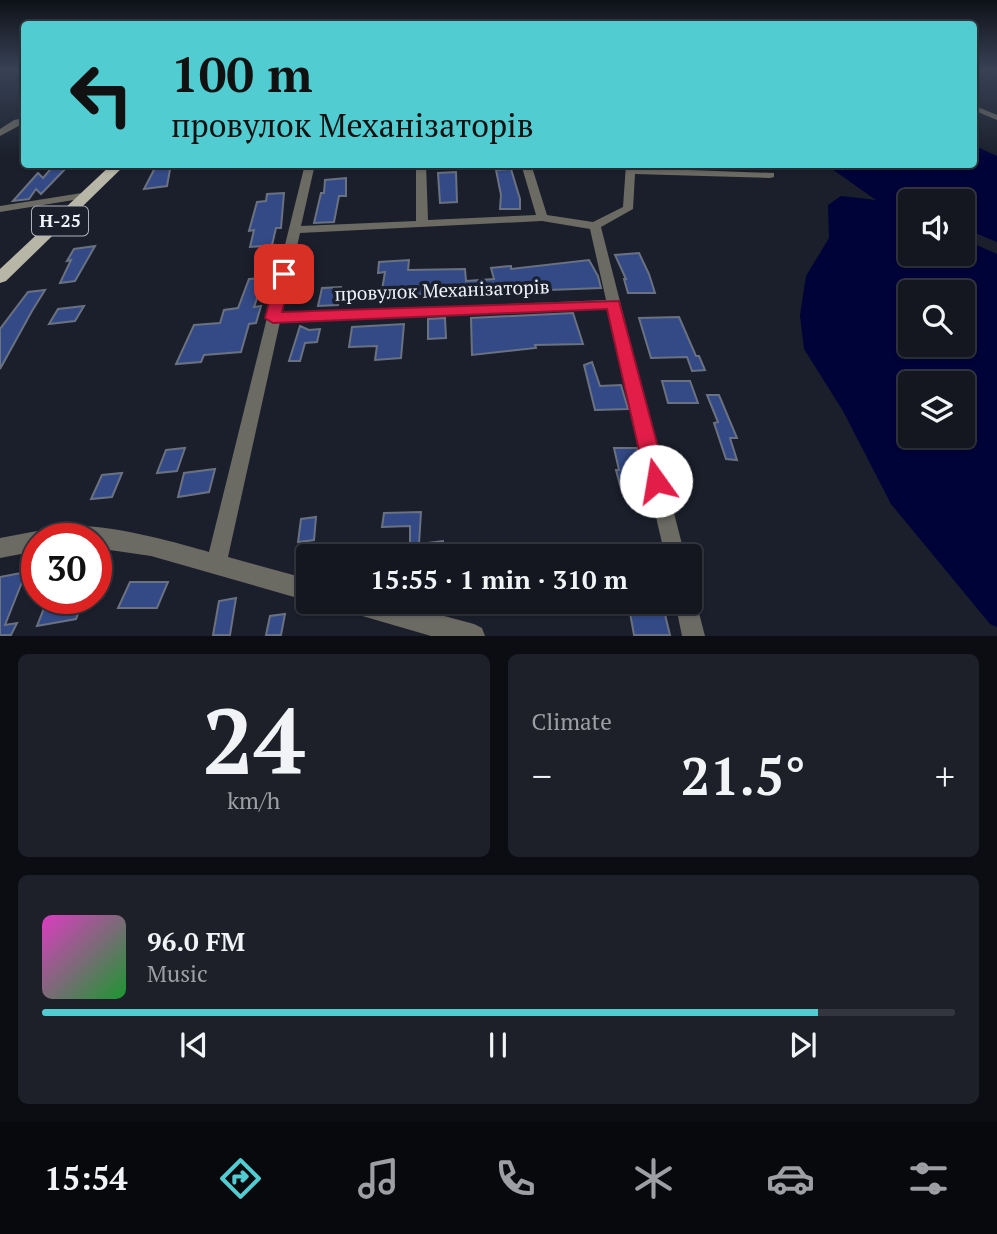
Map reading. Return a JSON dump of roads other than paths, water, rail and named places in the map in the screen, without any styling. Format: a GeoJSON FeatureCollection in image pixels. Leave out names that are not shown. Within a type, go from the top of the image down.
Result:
{"type":"FeatureCollection","features":[{"type":"Feature","properties":{"kind":"main road","name":"Н-25"},"geometry":{"type":"LineString","coordinates":[[0,278],[116,168]]}},
{"type":"Feature","properties":{"kind":"street"},"geometry":{"type":"LineString","coordinates":[[977,108],[997,108]]}},
{"type":"Feature","properties":{"kind":"street"},"geometry":{"type":"LineString","coordinates":[[977,108],[997,118]]}},
{"type":"Feature","properties":{"kind":"street"},"geometry":{"type":"LineString","coordinates":[[0,133],[21,121]]}},
{"type":"Feature","properties":{"kind":"street"},"geometry":{"type":"LineString","coordinates":[[216,565],[309,168]]}},
{"type":"Feature","properties":{"kind":"street"},"geometry":{"type":"LineString","coordinates":[[421,168],[422,225]]}},
{"type":"Feature","properties":{"kind":"street"},"geometry":{"type":"LineString","coordinates":[[527,168],[542,218]]}},
{"type":"Feature","properties":{"kind":"street"},"geometry":{"type":"LineString","coordinates":[[294,230],[542,218],[595,226],[628,209],[631,168],[770,175]]}},
{"type":"Feature","properties":{"kind":"street"},"geometry":{"type":"LineString","coordinates":[[0,209],[88,195]]}},
{"type":"Feature","properties":{"kind":"street"},"geometry":{"type":"LineString","coordinates":[[595,226],[672,544]]}},
{"type":"Feature","properties":{"kind":"street","name":"провулок Механізаторів"},"geometry":{"type":"LineString","coordinates":[[273,318],[614,304]]}},
{"type":"Feature","properties":{"kind":"street"},"geometry":{"type":"LineString","coordinates":[[112,540],[151,546],[296,587]]}},
{"type":"Feature","properties":{"kind":"street"},"geometry":{"type":"LineString","coordinates":[[0,548],[21,544]]}},
{"type":"Feature","properties":{"kind":"street"},"geometry":{"type":"LineString","coordinates":[[396,614],[474,635]]}},
{"type":"Feature","properties":{"kind":"street"},"geometry":{"type":"LineString","coordinates":[[689,614],[694,635]]}}]}
